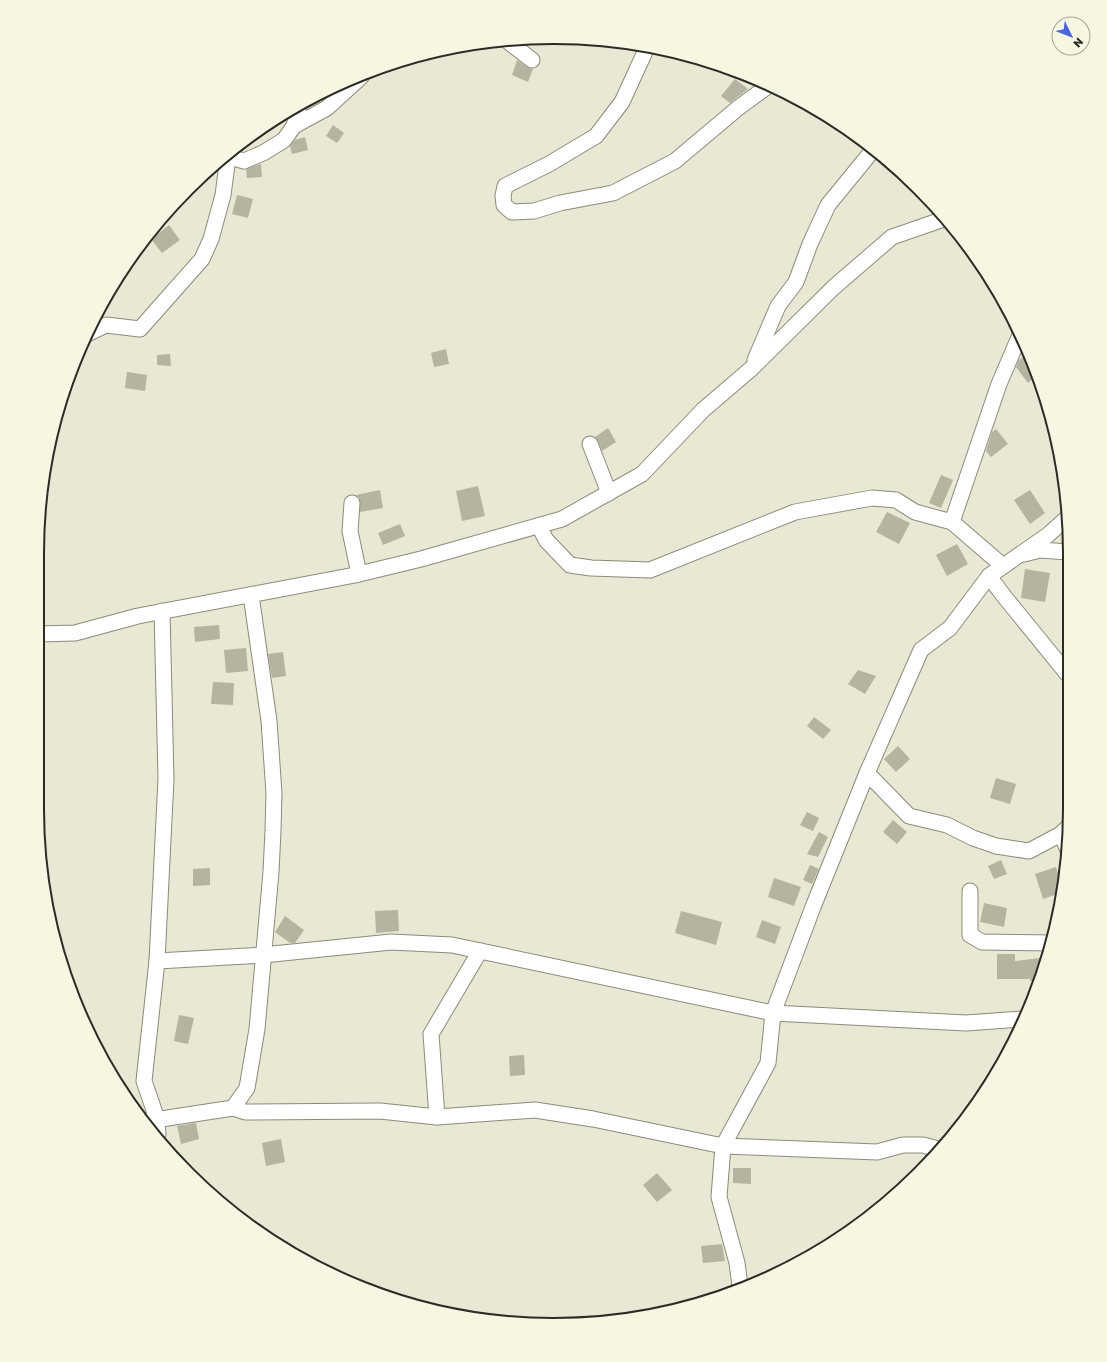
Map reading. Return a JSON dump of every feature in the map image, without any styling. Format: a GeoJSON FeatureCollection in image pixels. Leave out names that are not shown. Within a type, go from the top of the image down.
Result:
{"type":"FeatureCollection","features":[{"type":"Feature","properties":{"kind":"street"},"geometry":{"type":"LineString","coordinates":[[513,46],[532,60]]}},
{"type":"Feature","properties":{"kind":"street"},"geometry":{"type":"LineString","coordinates":[[644,52],[622,102],[596,136],[549,164],[505,186],[503,196],[504,205],[512,212],[534,211],[560,203],[613,193],[675,161],[738,108],[763,90]]}},
{"type":"Feature","properties":{"kind":"street"},"geometry":{"type":"LineString","coordinates":[[294,126],[327,108],[350,87]]}},
{"type":"Feature","properties":{"kind":"street"},"geometry":{"type":"LineString","coordinates":[[233,157],[244,160],[263,153],[284,140],[294,126],[297,113]]}},
{"type":"Feature","properties":{"kind":"street"},"geometry":{"type":"LineString","coordinates":[[752,368],[778,306],[796,282],[810,244],[828,205],[870,154]]}},
{"type":"Feature","properties":{"kind":"street"},"geometry":{"type":"LineString","coordinates":[[97,329],[106,324],[140,329],[202,259],[211,239],[223,195],[226,163]]}},
{"type":"Feature","properties":{"kind":"street"},"geometry":{"type":"LineString","coordinates":[[44,634],[75,633],[162,611],[359,574],[421,559],[562,519],[642,474],[704,410],[752,368],[834,287],[892,237],[939,221]]}},
{"type":"Feature","properties":{"kind":"street"},"geometry":{"type":"LineString","coordinates":[[952,522],[999,384],[1017,343]]}},
{"type":"Feature","properties":{"kind":"street"},"geometry":{"type":"LineString","coordinates":[[590,444],[609,493]]}},
{"type":"Feature","properties":{"kind":"street"},"geometry":{"type":"LineString","coordinates":[[539,526],[546,540],[570,565],[591,568],[650,570],[795,512],[872,498],[896,500],[915,512],[952,522],[1003,566]]}},
{"type":"Feature","properties":{"kind":"street"},"geometry":{"type":"LineString","coordinates":[[352,502],[350,531],[359,574]]}},
{"type":"Feature","properties":{"kind":"street"},"geometry":{"type":"LineString","coordinates":[[740,1282],[737,1263],[719,1197],[723,1146],[768,1063],[773,1013],[813,907],[867,773],[922,650],[950,628],[989,576],[1048,535],[1062,522]]}},
{"type":"Feature","properties":{"kind":"street"},"geometry":{"type":"LineString","coordinates":[[1020,555],[1040,550],[1063,552]]}},
{"type":"Feature","properties":{"kind":"street"},"geometry":{"type":"LineString","coordinates":[[989,576],[1063,669]]}},
{"type":"Feature","properties":{"kind":"street"},"geometry":{"type":"LineString","coordinates":[[233,1108],[247,1088],[257,1030],[271,872],[274,793],[269,721],[251,594]]}},
{"type":"Feature","properties":{"kind":"street"},"geometry":{"type":"LineString","coordinates":[[162,611],[166,779],[156,961],[144,1081],[152,1120],[233,1108],[245,1112],[380,1111],[437,1117],[535,1110],[593,1119],[723,1146],[876,1152],[904,1145],[923,1145],[934,1148]]}},
{"type":"Feature","properties":{"kind":"street"},"geometry":{"type":"LineString","coordinates":[[867,773],[909,816],[947,825],[973,838],[996,846],[1029,851],[1062,832]]}},
{"type":"Feature","properties":{"kind":"street"},"geometry":{"type":"LineString","coordinates":[[970,891],[970,935],[982,942],[1045,943]]}},
{"type":"Feature","properties":{"kind":"street"},"geometry":{"type":"LineString","coordinates":[[156,961],[263,955],[391,942],[452,945],[773,1013],[966,1023],[1017,1019]]}},
{"type":"Feature","properties":{"kind":"street"},"geometry":{"type":"LineString","coordinates":[[437,1117],[431,1034],[480,951]]}},
{"type":"Feature","properties":{"kind":"building"},"geometry":{"type":"Polygon","coordinates":[[[517,60],[533,69],[528,82],[512,75],[517,60]]]}},
{"type":"Feature","properties":{"kind":"building"},"geometry":{"type":"Polygon","coordinates":[[[735,79],[748,89],[730,103],[721,96],[735,79]]]}},
{"type":"Feature","properties":{"kind":"building"},"geometry":{"type":"Polygon","coordinates":[[[333,125],[344,133],[337,143],[326,136],[333,125]]]}},
{"type":"Feature","properties":{"kind":"building"},"geometry":{"type":"Polygon","coordinates":[[[305,137],[308,150],[292,154],[290,146],[295,140],[305,137]]]}},
{"type":"Feature","properties":{"kind":"building"},"geometry":{"type":"Polygon","coordinates":[[[261,164],[262,177],[247,178],[246,169],[261,164]]]}},
{"type":"Feature","properties":{"kind":"building"},"geometry":{"type":"Polygon","coordinates":[[[237,195],[253,199],[248,218],[232,214],[237,195]]]}},
{"type":"Feature","properties":{"kind":"building"},"geometry":{"type":"Polygon","coordinates":[[[169,225],[180,240],[162,253],[152,240],[169,225]]]}},
{"type":"Feature","properties":{"kind":"building"},"geometry":{"type":"Polygon","coordinates":[[[446,349],[449,364],[434,367],[431,353],[446,349]]]}},
{"type":"Feature","properties":{"kind":"building"},"geometry":{"type":"Polygon","coordinates":[[[170,354],[171,366],[157,365],[157,355],[170,354]]]}},
{"type":"Feature","properties":{"kind":"building"},"geometry":{"type":"Polygon","coordinates":[[[1023,357],[1032,380],[1028,383],[1016,367],[1019,360],[1023,357]]]}},
{"type":"Feature","properties":{"kind":"building"},"geometry":{"type":"Polygon","coordinates":[[[127,372],[147,375],[145,391],[125,388],[127,372]]]}},
{"type":"Feature","properties":{"kind":"building"},"geometry":{"type":"Polygon","coordinates":[[[608,428],[616,442],[602,451],[595,437],[608,428]]]}},
{"type":"Feature","properties":{"kind":"building"},"geometry":{"type":"Polygon","coordinates":[[[996,429],[1008,444],[991,457],[986,451],[992,432],[996,429]]]}},
{"type":"Feature","properties":{"kind":"building"},"geometry":{"type":"Polygon","coordinates":[[[941,475],[953,480],[941,508],[929,503],[941,475]]]}},
{"type":"Feature","properties":{"kind":"building"},"geometry":{"type":"Polygon","coordinates":[[[478,486],[485,516],[462,521],[456,491],[478,486]]]}},
{"type":"Feature","properties":{"kind":"building"},"geometry":{"type":"Polygon","coordinates":[[[380,490],[383,508],[360,512],[360,499],[356,495],[380,490]]]}},
{"type":"Feature","properties":{"kind":"building"},"geometry":{"type":"Polygon","coordinates":[[[1030,490],[1045,513],[1030,524],[1014,500],[1030,490]]]}},
{"type":"Feature","properties":{"kind":"building"},"geometry":{"type":"Polygon","coordinates":[[[887,512],[910,523],[899,544],[876,532],[887,512]]]}},
{"type":"Feature","properties":{"kind":"building"},"geometry":{"type":"Polygon","coordinates":[[[400,524],[405,536],[383,545],[378,533],[400,524]]]}},
{"type":"Feature","properties":{"kind":"building"},"geometry":{"type":"Polygon","coordinates":[[[957,544],[968,564],[947,576],[936,555],[957,544]]]}},
{"type":"Feature","properties":{"kind":"building"},"geometry":{"type":"Polygon","coordinates":[[[1025,569],[1050,573],[1045,602],[1021,598],[1025,569]]]}},
{"type":"Feature","properties":{"kind":"building"},"geometry":{"type":"Polygon","coordinates":[[[219,625],[220,639],[195,642],[194,627],[219,625]]]}},
{"type":"Feature","properties":{"kind":"building"},"geometry":{"type":"Polygon","coordinates":[[[246,648],[248,671],[226,673],[224,650],[246,648]]]}},
{"type":"Feature","properties":{"kind":"building"},"geometry":{"type":"Polygon","coordinates":[[[283,652],[286,676],[272,678],[268,654],[283,652]]]}},
{"type":"Feature","properties":{"kind":"building"},"geometry":{"type":"Polygon","coordinates":[[[858,670],[876,676],[865,694],[848,684],[858,670]]]}},
{"type":"Feature","properties":{"kind":"building"},"geometry":{"type":"Polygon","coordinates":[[[213,682],[234,683],[233,705],[211,704],[213,682]]]}},
{"type":"Feature","properties":{"kind":"building"},"geometry":{"type":"Polygon","coordinates":[[[814,717],[831,730],[823,739],[807,726],[814,717]]]}},
{"type":"Feature","properties":{"kind":"building"},"geometry":{"type":"Polygon","coordinates":[[[898,746],[910,759],[896,772],[884,759],[898,746]]]}},
{"type":"Feature","properties":{"kind":"building"},"geometry":{"type":"Polygon","coordinates":[[[996,778],[1016,784],[1010,804],[990,798],[996,778]]]}},
{"type":"Feature","properties":{"kind":"building"},"geometry":{"type":"Polygon","coordinates":[[[807,812],[819,818],[813,831],[800,825],[807,812]]]}},
{"type":"Feature","properties":{"kind":"building"},"geometry":{"type":"Polygon","coordinates":[[[893,820],[907,832],[897,844],[883,832],[893,820]]]}},
{"type":"Feature","properties":{"kind":"building"},"geometry":{"type":"Polygon","coordinates":[[[819,832],[828,837],[818,857],[807,854],[819,832]]]}},
{"type":"Feature","properties":{"kind":"building"},"geometry":{"type":"Polygon","coordinates":[[[1001,860],[1007,874],[994,879],[988,866],[1001,860]]]}},
{"type":"Feature","properties":{"kind":"building"},"geometry":{"type":"Polygon","coordinates":[[[810,865],[819,869],[812,884],[803,880],[810,865]]]}},
{"type":"Feature","properties":{"kind":"building"},"geometry":{"type":"Polygon","coordinates":[[[1056,867],[1059,876],[1055,895],[1043,899],[1035,874],[1056,867]]]}},
{"type":"Feature","properties":{"kind":"building"},"geometry":{"type":"Polygon","coordinates":[[[210,868],[210,885],[193,886],[193,869],[210,868]]]}},
{"type":"Feature","properties":{"kind":"building"},"geometry":{"type":"Polygon","coordinates":[[[774,878],[801,887],[794,906],[768,897],[774,878]]]}},
{"type":"Feature","properties":{"kind":"building"},"geometry":{"type":"Polygon","coordinates":[[[984,903],[1007,908],[1004,927],[980,922],[984,903]]]}},
{"type":"Feature","properties":{"kind":"building"},"geometry":{"type":"Polygon","coordinates":[[[398,910],[399,931],[376,933],[375,911],[398,910]]]}},
{"type":"Feature","properties":{"kind":"building"},"geometry":{"type":"Polygon","coordinates":[[[681,911],[722,922],[716,945],[675,933],[681,911]]]}},
{"type":"Feature","properties":{"kind":"building"},"geometry":{"type":"Polygon","coordinates":[[[285,916],[304,930],[295,943],[290,943],[275,932],[285,916]]]}},
{"type":"Feature","properties":{"kind":"building"},"geometry":{"type":"Polygon","coordinates":[[[762,920],[781,927],[775,944],[756,937],[762,920]]]}},
{"type":"Feature","properties":{"kind":"building"},"geometry":{"type":"Polygon","coordinates":[[[997,954],[1015,954],[1015,961],[1040,958],[1033,981],[1030,981],[1030,979],[997,979],[997,954]]]}},
{"type":"Feature","properties":{"kind":"building"},"geometry":{"type":"Polygon","coordinates":[[[179,1015],[194,1018],[188,1044],[174,1041],[179,1015]]]}},
{"type":"Feature","properties":{"kind":"building"},"geometry":{"type":"Polygon","coordinates":[[[524,1055],[525,1075],[510,1076],[509,1056],[524,1055]]]}},
{"type":"Feature","properties":{"kind":"building"},"geometry":{"type":"Polygon","coordinates":[[[196,1123],[199,1139],[181,1144],[177,1126],[196,1123]]]}},
{"type":"Feature","properties":{"kind":"building"},"geometry":{"type":"Polygon","coordinates":[[[281,1139],[285,1162],[266,1166],[262,1143],[281,1139]]]}},
{"type":"Feature","properties":{"kind":"building"},"geometry":{"type":"Polygon","coordinates":[[[733,1168],[751,1168],[751,1184],[733,1183],[733,1168]]]}},
{"type":"Feature","properties":{"kind":"building"},"geometry":{"type":"Polygon","coordinates":[[[657,1173],[672,1190],[657,1202],[643,1185],[657,1173]]]}},
{"type":"Feature","properties":{"kind":"building"},"geometry":{"type":"Polygon","coordinates":[[[722,1244],[725,1261],[703,1263],[701,1246],[722,1244]]]}}]}
